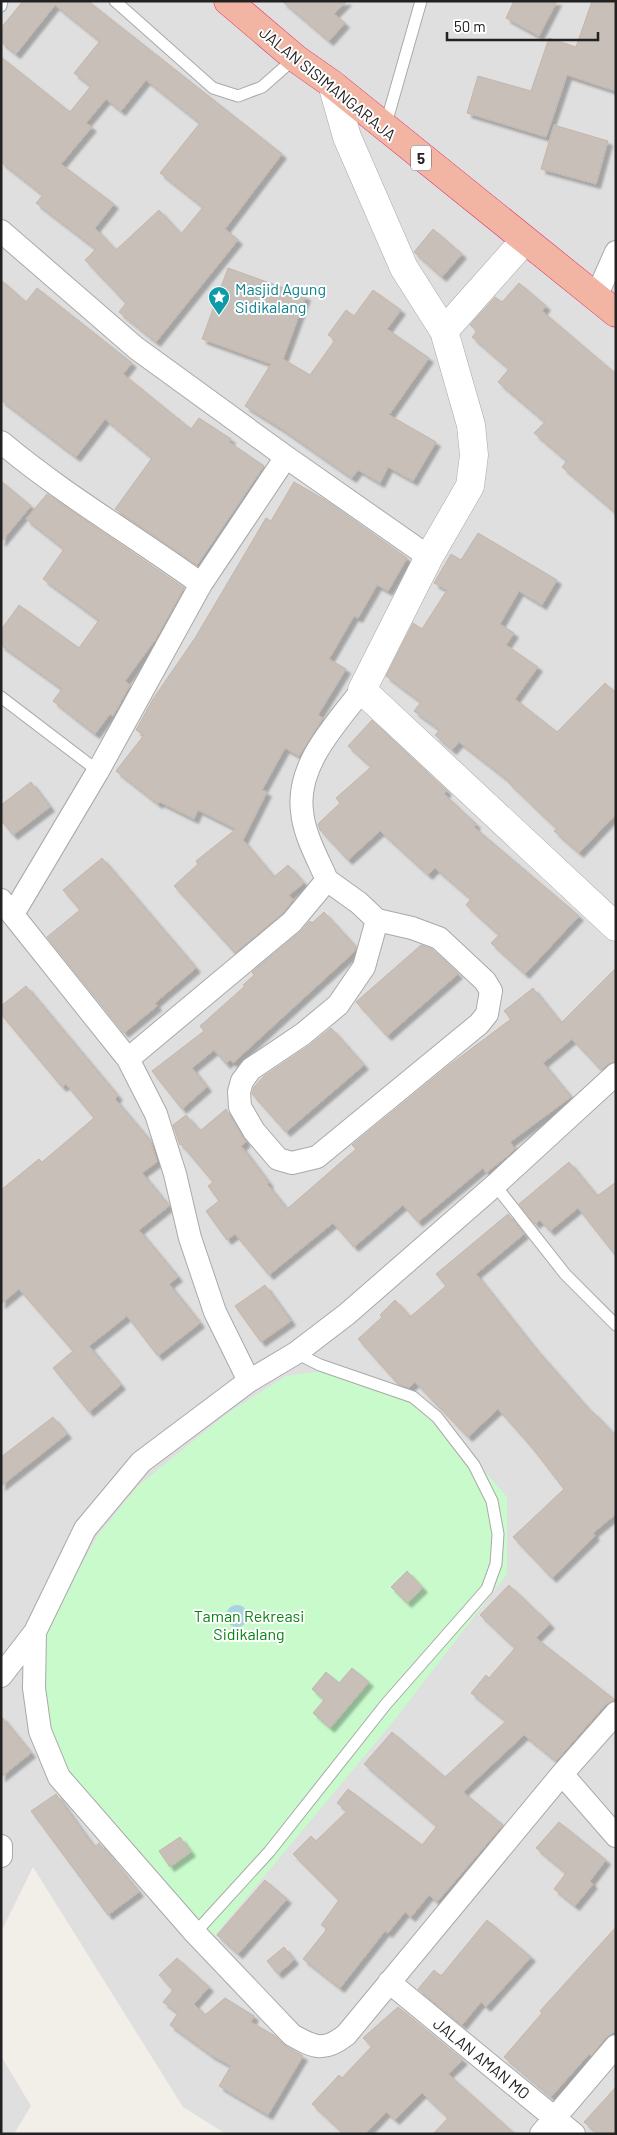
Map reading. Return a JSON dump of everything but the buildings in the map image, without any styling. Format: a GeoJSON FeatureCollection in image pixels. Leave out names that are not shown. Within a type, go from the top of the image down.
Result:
{"type":"FeatureCollection","features":[{"type":"Feature","properties":{"kind":"highway","name":"JALAN SISIMANGARAJA"},"geometry":{"type":"LineString","coordinates":[[228,1],[295,58],[332,84],[385,129],[606,305]]}},
{"type":"Feature","properties":{"kind":"street"},"geometry":{"type":"LineString","coordinates":[[332,84],[347,137],[388,234],[404,268],[444,331],[471,425],[474,455],[470,486],[429,557],[362,690],[320,746],[303,786],[302,812],[309,837],[328,880],[359,903],[377,920],[412,928],[439,938],[485,981],[491,991],[487,1014],[479,1024],[317,1156],[292,1163],[278,1159],[254,1132],[240,1107],[239,1092],[242,1081],[250,1069],[303,1034],[338,1006],[364,967],[377,920]]}},
{"type":"Feature","properties":{"kind":"street"},"geometry":{"type":"LineString","coordinates":[[1,231],[136,348],[286,457],[429,557]]}},
{"type":"Feature","properties":{"kind":"street"},"geometry":{"type":"LineString","coordinates":[[444,331],[524,241]]}},
{"type":"Feature","properties":{"kind":"street"},"geometry":{"type":"LineString","coordinates":[[606,305],[616,252]]}},
{"type":"Feature","properties":{"kind":"street"},"geometry":{"type":"LineString","coordinates":[[1,442],[84,505],[146,544],[201,584]]}},
{"type":"Feature","properties":{"kind":"street"},"geometry":{"type":"LineString","coordinates":[[249,1381],[215,1312],[190,1238],[175,1174],[156,1114],[128,1059],[7,907],[98,771],[201,584],[286,457]]}},
{"type":"Feature","properties":{"kind":"street"},"geometry":{"type":"LineString","coordinates":[[362,690],[616,927]]}},
{"type":"Feature","properties":{"kind":"street"},"geometry":{"type":"LineString","coordinates":[[128,1059],[292,922],[328,880]]}},
{"type":"Feature","properties":{"kind":"street"},"geometry":{"type":"LineString","coordinates":[[1,1676],[35,1632],[84,1529],[141,1462],[249,1381],[296,1353],[347,1314],[495,1185],[616,1074]]}},
{"type":"Feature","properties":{"kind":"street"},"geometry":{"type":"LineString","coordinates":[[35,1632],[34,1688],[40,1731],[59,1777],[195,1933],[292,2035],[306,2043],[322,2047],[334,2045],[346,2035],[562,1774],[616,1713]]}},
{"type":"Feature","properties":{"kind":"street"},"geometry":{"type":"LineString","coordinates":[[562,1774],[616,1836]]}},
{"type":"Feature","properties":{"kind":"street"},"geometry":{"type":"LineString","coordinates":[[1,1846],[1,1856]]}},
{"type":"Feature","properties":{"kind":"street","name":"JALAN AMAN MO"},"geometry":{"type":"LineString","coordinates":[[389,1982],[548,2126],[574,2134]]}},
{"type":"Feature","properties":{"kind":"street"},"geometry":{"type":"LineString","coordinates":[[548,2126],[616,2046]]}},
{"type":"Feature","properties":{"kind":"lane"},"geometry":{"type":"LineString","coordinates":[[1,6],[2,1]]}},
{"type":"Feature","properties":{"kind":"lane"},"geometry":{"type":"LineString","coordinates":[[115,1],[212,88],[238,96],[262,87],[295,58]]}},
{"type":"Feature","properties":{"kind":"lane"},"geometry":{"type":"LineString","coordinates":[[385,129],[421,1]]}},
{"type":"Feature","properties":{"kind":"lane"},"geometry":{"type":"LineString","coordinates":[[1,697],[98,771]]}},
{"type":"Feature","properties":{"kind":"lane"},"geometry":{"type":"LineString","coordinates":[[495,1185],[565,1274],[616,1325]]}},
{"type":"Feature","properties":{"kind":"lane"},"geometry":{"type":"LineString","coordinates":[[195,1933],[269,1852],[386,1704],[487,1589],[496,1564],[498,1534],[492,1501],[474,1465],[437,1417],[414,1397],[320,1365],[296,1353]]}},
{"type":"Feature","properties":{"kind":"shaded area"},"geometry":{"type":"Polygon","coordinates":[[[1,1],[616,1],[616,2134],[226,2134],[183,2107],[33,1867],[1,1932],[1,1]]]}},
{"type":"Feature","properties":{"kind":"shaded area"},"geometry":{"type":"Polygon","coordinates":[[[1,2056],[31,2106],[14,2134],[1,2134],[1,2056]]]}},
{"type":"Feature","properties":{"kind":"green space","name":"Taman Rekreasi Sidikalang"},"geometry":{"type":"Polygon","coordinates":[[[344,1368],[378,1381],[445,1426],[507,1497],[507,1574],[392,1723],[205,1947],[128,1862],[32,1715],[40,1643],[60,1602],[98,1535],[138,1486],[229,1412],[286,1376],[344,1368]]]}},
{"type":"Feature","properties":{"kind":"water"},"geometry":{"type":"Polygon","coordinates":[[[233,1605],[241,1605],[248,1612],[248,1620],[241,1627],[233,1627],[226,1620],[226,1612],[233,1605]]]}},
{"type":"Feature","properties":{"kind":"place","name":"Masjid Agung Sidikalang"},"geometry":{"type":"Point","coordinates":[219,316]}}]}
